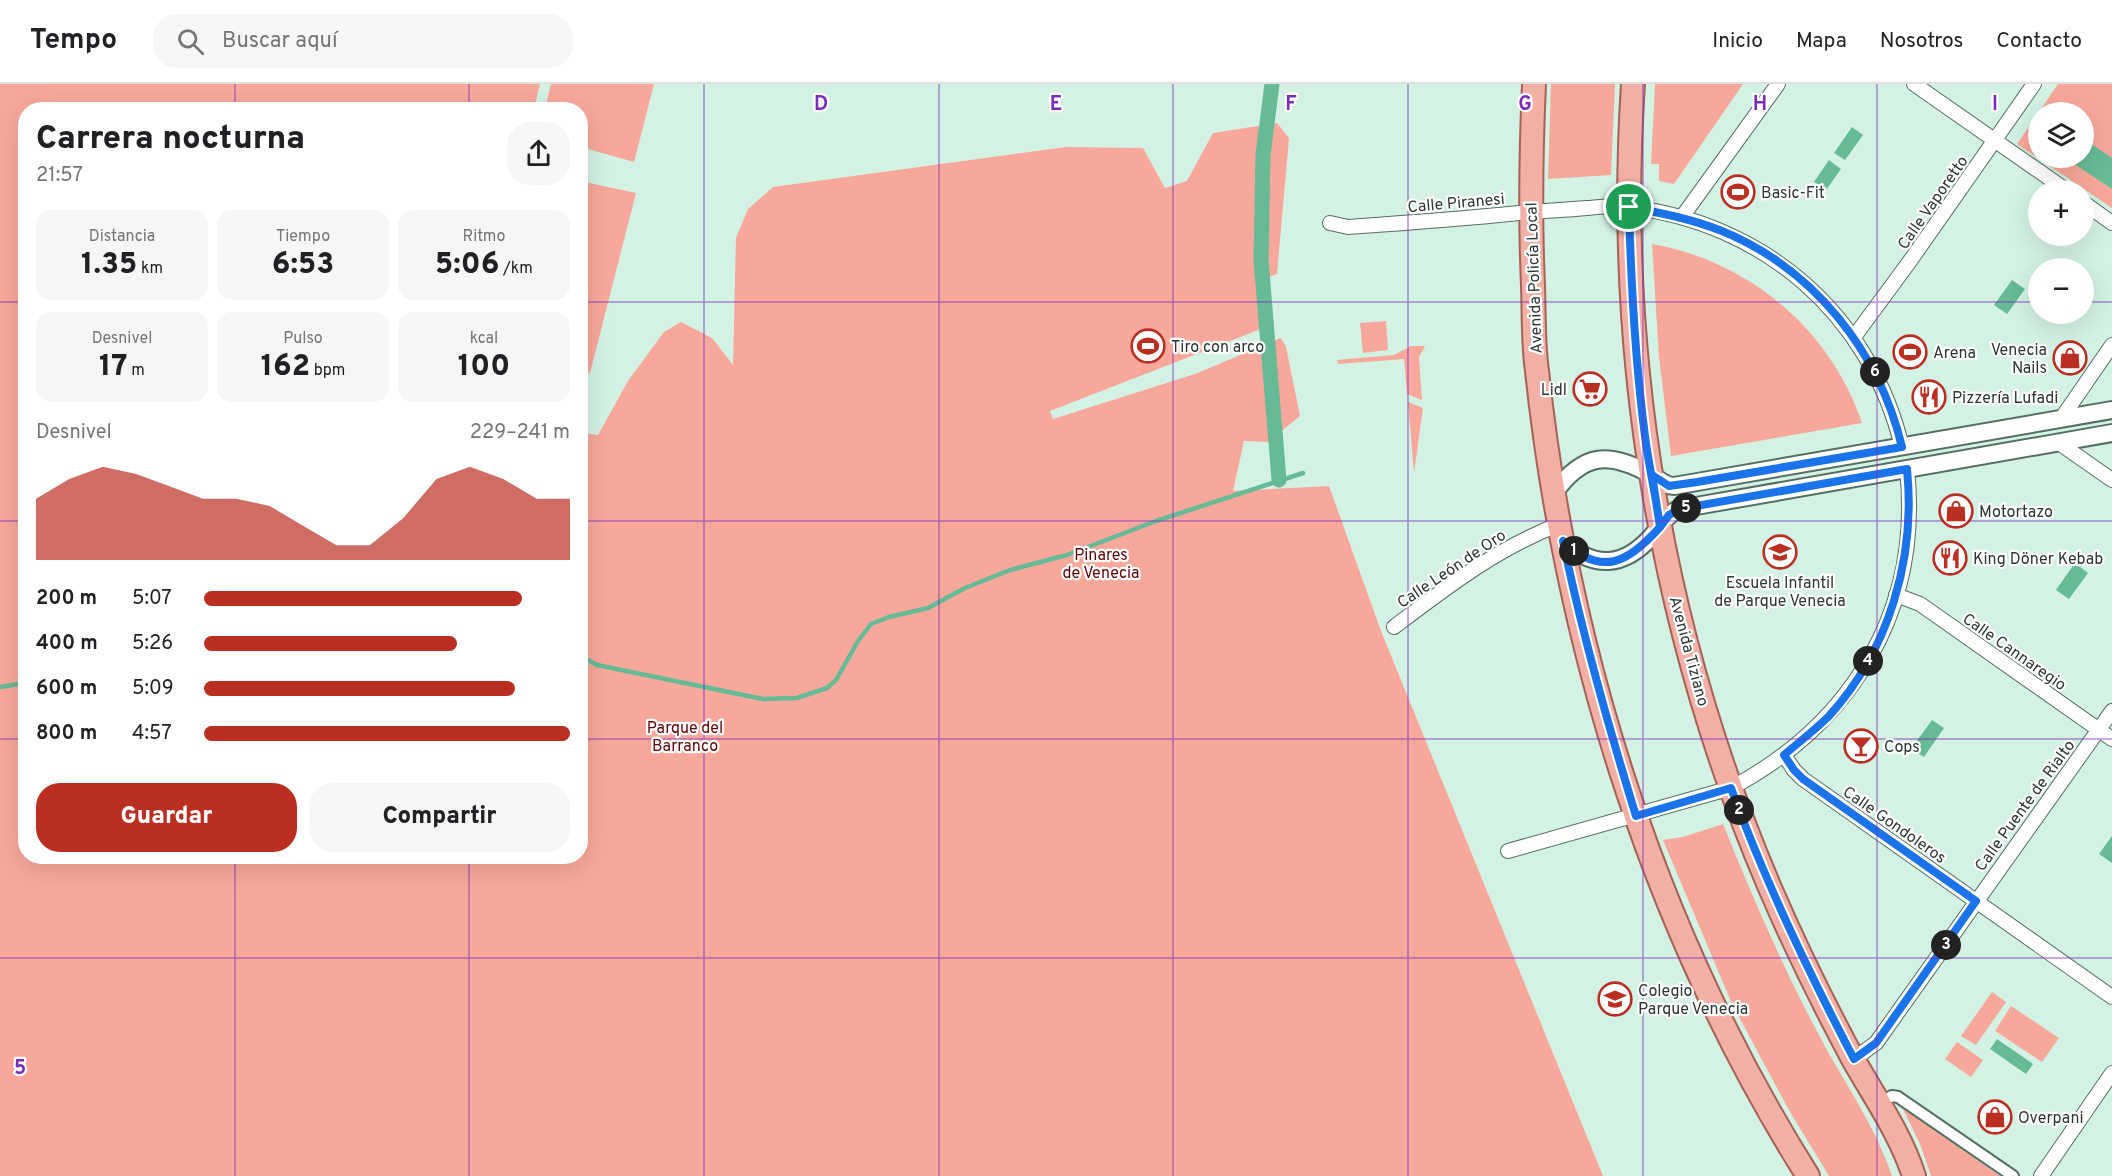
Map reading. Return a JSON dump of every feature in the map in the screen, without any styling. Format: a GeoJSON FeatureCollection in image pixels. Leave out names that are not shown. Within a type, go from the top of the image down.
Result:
{"type":"FeatureCollection","features":[{"type":"Feature","properties":{"kind":"main road","name":"Avenida Policía Local"},"geometry":{"type":"LineString","coordinates":[[1534,84],[1530,212],[1536,368],[1561,532],[1595,681],[1636,816],[1663,888],[1717,1011],[1757,1089],[1808,1176]]}},
{"type":"Feature","properties":{"kind":"main road","name":"Avenida Tiziano"},"geometry":{"type":"LineString","coordinates":[[1633,84],[1629,207],[1632,304],[1638,374],[1645,440],[1660,527],[1695,677],[1749,837],[1793,939],[1854,1059],[1902,1142],[1914,1176]]}},
{"type":"Feature","properties":{"kind":"street"},"geometry":{"type":"LineString","coordinates":[[1682,217],[1778,84]]}},
{"type":"Feature","properties":{"kind":"street"},"geometry":{"type":"LineString","coordinates":[[1914,84],[2052,180]]}},
{"type":"Feature","properties":{"kind":"street","name":"Calle Vaporetto"},"geometry":{"type":"LineString","coordinates":[[1854,337],[2034,84]]}},
{"type":"Feature","properties":{"kind":"street","name":"Calle Piranesi"},"geometry":{"type":"LineString","coordinates":[[1330,223],[1348,227],[1530,212],[1629,207],[1682,217],[1732,236],[1773,258],[1819,296],[1854,337],[1887,396],[1902,447]]}},
{"type":"Feature","properties":{"kind":"street"},"geometry":{"type":"LineString","coordinates":[[2094,210],[2112,223]]}},
{"type":"Feature","properties":{"kind":"street"},"geometry":{"type":"LineString","coordinates":[[2061,419],[2112,345]]}},
{"type":"Feature","properties":{"kind":"street"},"geometry":{"type":"LineString","coordinates":[[1554,493],[1571,472],[1593,460],[1618,460],[1652,475],[1663,484],[1674,486],[2112,410]]}},
{"type":"Feature","properties":{"kind":"street"},"geometry":{"type":"LineString","coordinates":[[1561,532],[1572,549],[1588,558],[1612,561],[1635,553],[1669,515],[1679,509],[2112,434]]}},
{"type":"Feature","properties":{"kind":"street"},"geometry":{"type":"LineString","coordinates":[[2059,443],[2112,480]]}},
{"type":"Feature","properties":{"kind":"street"},"geometry":{"type":"LineString","coordinates":[[1508,851],[1731,788],[1751,778],[1809,735],[1856,682],[1882,634],[1896,595],[1905,552],[1907,469]]}},
{"type":"Feature","properties":{"kind":"street","name":"Calle León de Oro"},"geometry":{"type":"LineString","coordinates":[[1394,627],[1490,557],[1513,544],[1561,532]]}},
{"type":"Feature","properties":{"kind":"street","name":"Calle Cannaregio"},"geometry":{"type":"LineString","coordinates":[[1896,595],[1920,604],[2112,739]]}},
{"type":"Feature","properties":{"kind":"street","name":"Calle Puente de Rialto"},"geometry":{"type":"LineString","coordinates":[[1854,1059],[1876,1043],[2112,711]]}},
{"type":"Feature","properties":{"kind":"street","name":"Calle Gondoleros"},"geometry":{"type":"LineString","coordinates":[[1784,755],[1803,779],[2112,997]]}},
{"type":"Feature","properties":{"kind":"street"},"geometry":{"type":"LineString","coordinates":[[2041,1176],[2112,1073]]}},
{"type":"Feature","properties":{"kind":"street"},"geometry":{"type":"LineString","coordinates":[[1879,1103],[1892,1096],[1898,1097],[2013,1176]]}},
{"type":"Feature","properties":{"kind":"green space"},"geometry":{"type":"Polygon","coordinates":[[[0,84],[540,84],[536,102],[18,102],[18,864],[588,864],[588,434],[598,435],[628,381],[664,332],[681,322],[712,338],[733,365],[736,238],[748,209],[773,187],[1066,147],[1143,148],[1165,188],[1187,181],[1213,133],[1277,123],[1289,138],[1277,274],[1259,281],[1274,324],[1050,411],[1053,419],[1195,374],[1281,338],[1286,347],[1300,416],[1268,442],[1244,441],[1233,491],[1329,486],[1381,631],[1603,1176],[0,1176],[0,84]]]}},
{"type":"Feature","properties":{"kind":"green space"},"geometry":{"type":"Polygon","coordinates":[[[551,84],[654,84],[634,162],[588,149],[588,102],[547,102],[551,84]]]}},
{"type":"Feature","properties":{"kind":"green space"},"geometry":{"type":"Polygon","coordinates":[[[1551,84],[1615,84],[1611,175],[1548,179],[1551,84]]]}},
{"type":"Feature","properties":{"kind":"green space"},"geometry":{"type":"Polygon","coordinates":[[[1655,84],[1743,84],[1674,184],[1659,181],[1659,164],[1651,164],[1655,84]]]}},
{"type":"Feature","properties":{"kind":"green space"},"geometry":{"type":"Polygon","coordinates":[[[2058,84],[2112,84],[2112,208],[2094,196],[2094,180],[2070,180],[2053,168],[2094,168],[2094,102],[2046,102],[2058,84]]]}},
{"type":"Feature","properties":{"kind":"green space"},"geometry":{"type":"Polygon","coordinates":[[[2028,128],[2028,151],[2017,144],[2028,128]]]}},
{"type":"Feature","properties":{"kind":"green space"},"geometry":{"type":"Polygon","coordinates":[[[588,183],[636,193],[590,373],[588,373],[588,183]]]}},
{"type":"Feature","properties":{"kind":"green space"},"geometry":{"type":"Polygon","coordinates":[[[1652,244],[1688,253],[1721,266],[1753,283],[1781,305],[1807,330],[1829,358],[1848,389],[1862,423],[1671,456],[1659,357],[1652,244]]]}},
{"type":"Feature","properties":{"kind":"green space"},"geometry":{"type":"Polygon","coordinates":[[[1386,321],[1388,350],[1363,353],[1360,323],[1386,321]]]}},
{"type":"Feature","properties":{"kind":"green space"},"geometry":{"type":"Polygon","coordinates":[[[1411,346],[1425,346],[1419,357],[1422,400],[1407,394],[1404,359],[1338,364],[1337,360],[1394,355],[1411,346]]]}},
{"type":"Feature","properties":{"kind":"green space"},"geometry":{"type":"Polygon","coordinates":[[[1408,402],[1423,408],[1414,473],[1408,402]]]}},
{"type":"Feature","properties":{"kind":"green space"},"geometry":{"type":"Polygon","coordinates":[[[1723,824],[1785,967],[1827,1050],[1871,1127],[1892,1176],[1829,1176],[1790,1112],[1732,1004],[1663,840],[1683,837],[1723,824]]]}},
{"type":"Feature","properties":{"kind":"green space"},"geometry":{"type":"Polygon","coordinates":[[[1992,992],[2006,1002],[1976,1045],[1961,1036],[1992,992]]]}},
{"type":"Feature","properties":{"kind":"green space"},"geometry":{"type":"Polygon","coordinates":[[[2011,1006],[2059,1038],[2042,1062],[1995,1031],[2011,1006]]]}},
{"type":"Feature","properties":{"kind":"green space"},"geometry":{"type":"Polygon","coordinates":[[[1957,1042],[1983,1060],[1971,1077],[1945,1059],[1957,1042]]]}},
{"type":"Feature","properties":{"kind":"green space"},"geometry":{"type":"Polygon","coordinates":[[[1902,1107],[2000,1176],[1931,1176],[1920,1144],[1902,1107]]]}},
{"type":"Feature","properties":{"kind":"shaded area"},"geometry":{"type":"Polygon","coordinates":[[[1852,127],[1863,135],[1845,160],[1834,153],[1852,127]]]}},
{"type":"Feature","properties":{"kind":"shaded area"},"geometry":{"type":"Polygon","coordinates":[[[2094,146],[2112,158],[2112,189],[2080,168],[2094,168],[2094,146]]]}},
{"type":"Feature","properties":{"kind":"shaded area"},"geometry":{"type":"Polygon","coordinates":[[[1829,160],[1841,169],[1826,190],[1814,182],[1829,160]]]}},
{"type":"Feature","properties":{"kind":"shaded area"},"geometry":{"type":"Polygon","coordinates":[[[2012,280],[2025,289],[2007,314],[1994,305],[2012,280]]]}},
{"type":"Feature","properties":{"kind":"shaded area"},"geometry":{"type":"Polygon","coordinates":[[[2075,563],[2088,573],[2069,599],[2056,590],[2075,563]]]}},
{"type":"Feature","properties":{"kind":"shaded area"},"geometry":{"type":"Polygon","coordinates":[[[1932,720],[1944,728],[1924,757],[1911,749],[1932,720]]]}},
{"type":"Feature","properties":{"kind":"shaded area"},"geometry":{"type":"Polygon","coordinates":[[[2112,836],[2112,863],[2099,854],[2112,836]]]}},
{"type":"Feature","properties":{"kind":"shaded area"},"geometry":{"type":"Polygon","coordinates":[[[1997,1039],[2033,1064],[2026,1074],[1990,1049],[1997,1039]]]}},
{"type":"Feature","properties":{"kind":"waterway"},"geometry":{"type":"LineString","coordinates":[[1272,84],[1263,155],[1261,260],[1279,480]]}},
{"type":"Feature","properties":{"kind":"waterway"},"geometry":{"type":"LineString","coordinates":[[588,660],[597,665],[763,699],[797,698],[827,688],[836,680],[858,641],[871,624],[889,617],[928,608],[965,588],[1010,570],[1067,555],[1156,521],[1303,473]]}},
{"type":"Feature","properties":{"kind":"waterway"},"geometry":{"type":"LineString","coordinates":[[0,687],[18,684]]}},
{"type":"Feature","properties":{"kind":"place","name":"Basic-Fit"},"geometry":{"type":"Point","coordinates":[1738,192]}},
{"type":"Feature","properties":{"kind":"place","name":"Tiro con arco"},"geometry":{"type":"Point","coordinates":[1148,346]}},
{"type":"Feature","properties":{"kind":"place","name":"Arena"},"geometry":{"type":"Point","coordinates":[1910,352]}},
{"type":"Feature","properties":{"kind":"place","name":"Venecia Nails"},"geometry":{"type":"Point","coordinates":[2070,358]}},
{"type":"Feature","properties":{"kind":"place","name":"Lidl"},"geometry":{"type":"Point","coordinates":[1590,389]}},
{"type":"Feature","properties":{"kind":"place","name":"Pizzería Lufadi"},"geometry":{"type":"Point","coordinates":[1929,397]}},
{"type":"Feature","properties":{"kind":"place","name":"Motortazo"},"geometry":{"type":"Point","coordinates":[1956,511]}},
{"type":"Feature","properties":{"kind":"place","name":"Escuela Infantil de Parque Venecia"},"geometry":{"type":"Point","coordinates":[1780,552]}},
{"type":"Feature","properties":{"kind":"place","name":"King Döner Kebab"},"geometry":{"type":"Point","coordinates":[1950,558]}},
{"type":"Feature","properties":{"kind":"place","name":"Cops"},"geometry":{"type":"Point","coordinates":[1861,746]}},
{"type":"Feature","properties":{"kind":"place","name":"Colegio Parque Venecia"},"geometry":{"type":"Point","coordinates":[1615,999]}},
{"type":"Feature","properties":{"kind":"place","name":"Overpani"},"geometry":{"type":"Point","coordinates":[1995,1117]}},
{"type":"Feature","properties":{"kind":"route"},"geometry":{"type":"LineString","coordinates":[[1629,207],[1632,304],[1638,374],[1645,440],[1660,527],[1635,553],[1612,561],[1588,558],[1563,541],[1595,681],[1636,816],[1731,788],[1749,837],[1793,939],[1854,1059],[1876,1043],[1976,901],[1803,779],[1784,755],[1829,715],[1856,682],[1878,644],[1896,595],[1905,552],[1907,469],[1679,509],[1669,515],[1660,527],[1652,475],[1663,484],[1674,486],[1902,447],[1899,433],[1887,396],[1866,355],[1847,327],[1806,283],[1773,258],[1732,236],[1682,217],[1629,207]]}},
{"type":"Feature","properties":{"kind":"park label","name":"Pinares de Venecia"},"geometry":{"type":"Point","coordinates":[1101,563]}},
{"type":"Feature","properties":{"kind":"park label","name":"Parque del Barranco"},"geometry":{"type":"Point","coordinates":[685,736]}}]}
